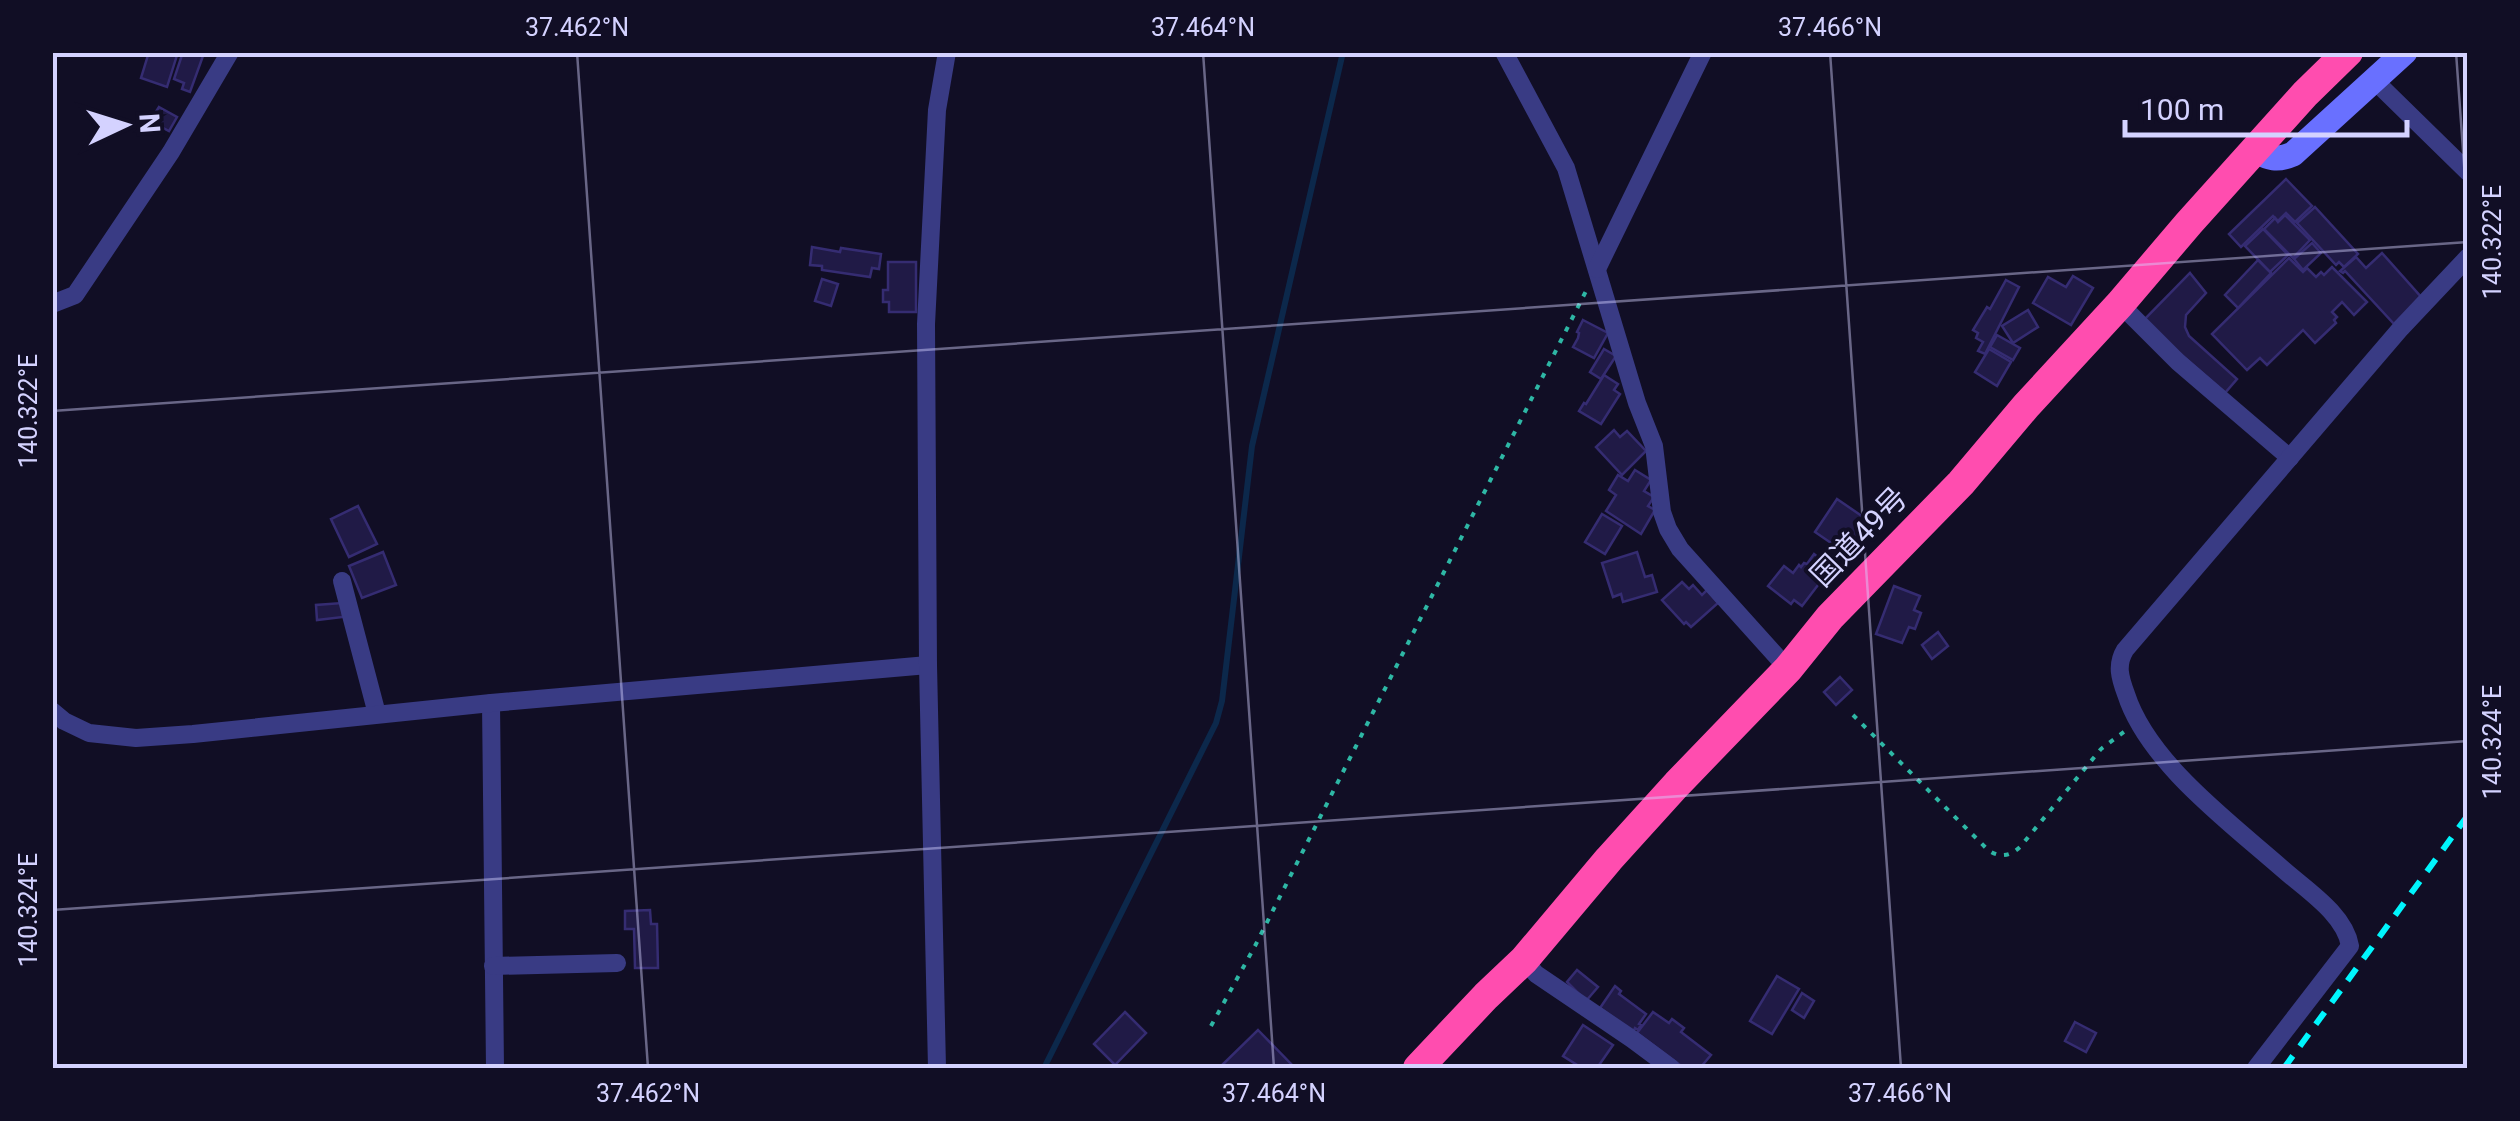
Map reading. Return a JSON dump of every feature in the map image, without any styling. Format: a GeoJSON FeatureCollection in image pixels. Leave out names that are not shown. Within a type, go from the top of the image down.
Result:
{"type":"FeatureCollection","features":[{"type":"Feature","properties":{"kind":"highway","name":"国道49号"},"geometry":{"type":"LineString","coordinates":[[1418,1068],[1524,960],[1676,784],[1788,669],[1830,617],[1961,483],[2189,222],[2348,52]]}},
{"type":"Feature","properties":{"kind":"main road"},"geometry":{"type":"LineString","coordinates":[[2255,151],[2281,159],[2292,154],[2405,52]]}},
{"type":"Feature","properties":{"kind":"street"},"geometry":{"type":"LineString","coordinates":[[52,304],[75,295],[171,152],[230,52]]}},
{"type":"Feature","properties":{"kind":"street"},"geometry":{"type":"LineString","coordinates":[[938,1068],[928,664],[926,324],[937,110],[947,52]]}},
{"type":"Feature","properties":{"kind":"street"},"geometry":{"type":"LineString","coordinates":[[1504,52],[1566,168],[1637,404],[1654,446],[1662,512],[1668,529],[1680,548],[1788,669]]}},
{"type":"Feature","properties":{"kind":"street"},"geometry":{"type":"LineString","coordinates":[[1597,269],[1703,52]]}},
{"type":"Feature","properties":{"kind":"street"},"geometry":{"type":"LineString","coordinates":[[2375,81],[2468,172]]}},
{"type":"Feature","properties":{"kind":"street"},"geometry":{"type":"LineString","coordinates":[[2256,1068],[2350,946],[2348,932],[2326,907],[2190,787],[2138,724],[2119,671],[2120,658],[2400,328],[2468,257]]}},
{"type":"Feature","properties":{"kind":"street"},"geometry":{"type":"LineString","coordinates":[[2120,304],[2178,362],[2290,458]]}},
{"type":"Feature","properties":{"kind":"street"},"geometry":{"type":"LineString","coordinates":[[342,581],[377,714]]}},
{"type":"Feature","properties":{"kind":"street"},"geometry":{"type":"LineString","coordinates":[[52,711],[89,733],[136,738],[928,664]]}},
{"type":"Feature","properties":{"kind":"street"},"geometry":{"type":"LineString","coordinates":[[491,703],[495,1068]]}},
{"type":"Feature","properties":{"kind":"street"},"geometry":{"type":"LineString","coordinates":[[1524,960],[1536,974],[1670,1068]]}},
{"type":"Feature","properties":{"kind":"street"},"geometry":{"type":"LineString","coordinates":[[494,966],[617,963]]}},
{"type":"Feature","properties":{"kind":"path"},"geometry":{"type":"LineString","coordinates":[[1211,1026],[1597,269]]}},
{"type":"Feature","properties":{"kind":"path"},"geometry":{"type":"LineString","coordinates":[[1853,716],[1987,848],[2002,856],[2020,846],[2101,749],[2138,724]]}},
{"type":"Feature","properties":{"kind":"building"},"geometry":{"type":"Polygon","coordinates":[[[149,52],[178,52],[167,87],[141,78],[149,52]]]}},
{"type":"Feature","properties":{"kind":"building"},"geometry":{"type":"Polygon","coordinates":[[[183,52],[203,56],[190,92],[182,89],[184,83],[174,79],[183,52]]]}},
{"type":"Feature","properties":{"kind":"building"},"geometry":{"type":"Polygon","coordinates":[[[159,107],[177,117],[169,131],[150,121],[159,107]]]}},
{"type":"Feature","properties":{"kind":"building"},"geometry":{"type":"Polygon","coordinates":[[[2286,179],[2312,206],[2295,222],[2286,213],[2278,221],[2273,216],[2241,247],[2229,234],[2286,179]]]}},
{"type":"Feature","properties":{"kind":"building"},"geometry":{"type":"Polygon","coordinates":[[[2315,207],[2358,254],[2344,267],[2339,262],[2336,265],[2297,223],[2315,207]]]}},
{"type":"Feature","properties":{"kind":"building"},"geometry":{"type":"Polygon","coordinates":[[[2285,215],[2310,240],[2293,258],[2264,229],[2275,218],[2278,222],[2285,215]]]}},
{"type":"Feature","properties":{"kind":"building"},"geometry":{"type":"Polygon","coordinates":[[[2263,229],[2288,255],[2270,272],[2245,246],[2263,229]]]}},
{"type":"Feature","properties":{"kind":"building"},"geometry":{"type":"Polygon","coordinates":[[[2312,243],[2321,253],[2303,270],[2294,259],[2312,243]]]}},
{"type":"Feature","properties":{"kind":"building"},"geometry":{"type":"Polygon","coordinates":[[[812,247],[881,254],[879,269],[872,268],[870,277],[822,270],[822,266],[810,265],[812,247]]]}},
{"type":"Feature","properties":{"kind":"building"},"geometry":{"type":"Polygon","coordinates":[[[2382,253],[2422,298],[2394,324],[2345,271],[2340,271],[2356,257],[2366,268],[2382,253]]]}},
{"type":"Feature","properties":{"kind":"building"},"geometry":{"type":"Polygon","coordinates":[[[2289,258],[2303,272],[2307,268],[2316,277],[2332,267],[2367,302],[2354,315],[2342,302],[2332,312],[2336,323],[2315,343],[2303,330],[2267,365],[2260,358],[2247,370],[2212,334],[2289,258]]]}},
{"type":"Feature","properties":{"kind":"building"},"geometry":{"type":"Polygon","coordinates":[[[2258,260],[2271,273],[2238,308],[2225,295],[2258,260]]]}},
{"type":"Feature","properties":{"kind":"building"},"geometry":{"type":"Polygon","coordinates":[[[888,262],[916,262],[916,312],[889,312],[889,302],[883,302],[883,290],[888,290],[888,262]]]}},
{"type":"Feature","properties":{"kind":"building"},"geometry":{"type":"Polygon","coordinates":[[[2190,273],[2206,293],[2186,315],[2185,327],[2189,336],[2237,379],[2225,393],[2143,321],[2190,273]]]}},
{"type":"Feature","properties":{"kind":"building"},"geometry":{"type":"Polygon","coordinates":[[[2073,276],[2093,288],[2071,325],[2033,303],[2048,277],[2066,287],[2073,276]]]}},
{"type":"Feature","properties":{"kind":"building"},"geometry":{"type":"Polygon","coordinates":[[[822,279],[838,284],[831,306],[815,301],[822,279]]]}},
{"type":"Feature","properties":{"kind":"building"},"geometry":{"type":"Polygon","coordinates":[[[2006,280],[2019,287],[1985,354],[1978,351],[1983,342],[1973,330],[2006,280]]]}},
{"type":"Feature","properties":{"kind":"building"},"geometry":{"type":"Polygon","coordinates":[[[2028,310],[2038,327],[2013,343],[2002,326],[2028,310]]]}},
{"type":"Feature","properties":{"kind":"building"},"geometry":{"type":"Polygon","coordinates":[[[1583,320],[1608,333],[1594,358],[1573,347],[1583,320]]]}},
{"type":"Feature","properties":{"kind":"building"},"geometry":{"type":"Polygon","coordinates":[[[1997,335],[2020,348],[2013,360],[1990,347],[1997,335]]]}},
{"type":"Feature","properties":{"kind":"building"},"geometry":{"type":"Polygon","coordinates":[[[1604,349],[1616,356],[1601,379],[1590,372],[1604,349]]]}},
{"type":"Feature","properties":{"kind":"building"},"geometry":{"type":"Polygon","coordinates":[[[1989,349],[2011,362],[1997,386],[1975,372],[1989,349]]]}},
{"type":"Feature","properties":{"kind":"building"},"geometry":{"type":"Polygon","coordinates":[[[1604,375],[1618,384],[1614,390],[1620,394],[1601,424],[1579,411],[1604,375]]]}},
{"type":"Feature","properties":{"kind":"building"},"geometry":{"type":"Polygon","coordinates":[[[1614,430],[1620,437],[1627,431],[1646,451],[1622,475],[1596,447],[1614,430]]]}},
{"type":"Feature","properties":{"kind":"building"},"geometry":{"type":"Polygon","coordinates":[[[1635,470],[1651,480],[1644,491],[1654,497],[1648,506],[1655,510],[1641,534],[1606,511],[1616,495],[1609,490],[1618,475],[1628,481],[1635,470]]]}},
{"type":"Feature","properties":{"kind":"building"},"geometry":{"type":"Polygon","coordinates":[[[1837,499],[1872,523],[1859,543],[1840,535],[1834,545],[1815,532],[1837,499]]]}},
{"type":"Feature","properties":{"kind":"building"},"geometry":{"type":"Polygon","coordinates":[[[358,506],[377,544],[349,557],[331,519],[358,506]]]}},
{"type":"Feature","properties":{"kind":"building"},"geometry":{"type":"Polygon","coordinates":[[[1602,514],[1622,526],[1605,554],[1585,542],[1602,514]]]}},
{"type":"Feature","properties":{"kind":"building"},"geometry":{"type":"Polygon","coordinates":[[[383,552],[396,585],[362,598],[349,566],[383,552]]]}},
{"type":"Feature","properties":{"kind":"building"},"geometry":{"type":"Polygon","coordinates":[[[1637,552],[1645,577],[1652,575],[1657,592],[1623,602],[1621,594],[1613,597],[1602,563],[1637,552]]]}},
{"type":"Feature","properties":{"kind":"building"},"geometry":{"type":"Polygon","coordinates":[[[1814,554],[1831,568],[1802,606],[1794,600],[1791,604],[1768,586],[1784,566],[1793,573],[1814,554]]]}},
{"type":"Feature","properties":{"kind":"building"},"geometry":{"type":"Polygon","coordinates":[[[1682,582],[1689,589],[1693,585],[1702,595],[1707,590],[1718,603],[1691,627],[1662,600],[1682,582]]]}},
{"type":"Feature","properties":{"kind":"building"},"geometry":{"type":"Polygon","coordinates":[[[1894,586],[1920,596],[1914,610],[1921,613],[1915,629],[1909,627],[1902,643],[1876,634],[1894,586]]]}},
{"type":"Feature","properties":{"kind":"building"},"geometry":{"type":"Polygon","coordinates":[[[342,603],[343,617],[317,620],[316,605],[342,603]]]}},
{"type":"Feature","properties":{"kind":"building"},"geometry":{"type":"Polygon","coordinates":[[[1938,632],[1948,646],[1932,659],[1922,645],[1938,632]]]}},
{"type":"Feature","properties":{"kind":"building"},"geometry":{"type":"Polygon","coordinates":[[[1840,677],[1852,690],[1836,705],[1824,692],[1840,677]]]}},
{"type":"Feature","properties":{"kind":"building"},"geometry":{"type":"Polygon","coordinates":[[[650,910],[651,924],[657,924],[658,968],[635,968],[634,929],[625,929],[625,911],[650,910]]]}},
{"type":"Feature","properties":{"kind":"building"},"geometry":{"type":"Polygon","coordinates":[[[1577,970],[1598,987],[1586,1001],[1567,982],[1577,970]]]}},
{"type":"Feature","properties":{"kind":"building"},"geometry":{"type":"Polygon","coordinates":[[[1777,976],[1799,989],[1772,1034],[1750,1021],[1777,976]]]}},
{"type":"Feature","properties":{"kind":"building"},"geometry":{"type":"Polygon","coordinates":[[[1615,986],[1621,991],[1619,994],[1646,1014],[1638,1030],[1633,1032],[1600,1008],[1615,986]]]}},
{"type":"Feature","properties":{"kind":"building"},"geometry":{"type":"Polygon","coordinates":[[[1802,993],[1814,1001],[1804,1018],[1792,1010],[1802,993]]]}},
{"type":"Feature","properties":{"kind":"building"},"geometry":{"type":"Polygon","coordinates":[[[1125,1012],[1146,1033],[1115,1065],[1094,1044],[1125,1012]]]}},
{"type":"Feature","properties":{"kind":"building"},"geometry":{"type":"Polygon","coordinates":[[[1653,1012],[1669,1023],[1672,1019],[1684,1028],[1681,1032],[1711,1055],[1700,1068],[1684,1068],[1637,1033],[1653,1012]]]}},
{"type":"Feature","properties":{"kind":"building"},"geometry":{"type":"Polygon","coordinates":[[[2075,1022],[2096,1033],[2086,1052],[2065,1041],[2075,1022]]]}},
{"type":"Feature","properties":{"kind":"building"},"geometry":{"type":"Polygon","coordinates":[[[1583,1025],[1613,1045],[1597,1068],[1582,1068],[1563,1056],[1583,1025]]]}},
{"type":"Feature","properties":{"kind":"building"},"geometry":{"type":"Polygon","coordinates":[[[1258,1030],[1295,1068],[1219,1068],[1258,1030]]]}},
{"type":"Feature","properties":{"kind":"waterway"},"geometry":{"type":"LineString","coordinates":[[1046,1068],[1216,723],[1222,701],[1252,446],[1343,52]]}},
{"type":"Feature","properties":{"kind":"railway"},"geometry":{"type":"LineString","coordinates":[[2284,1068],[2468,815]]}}]}
